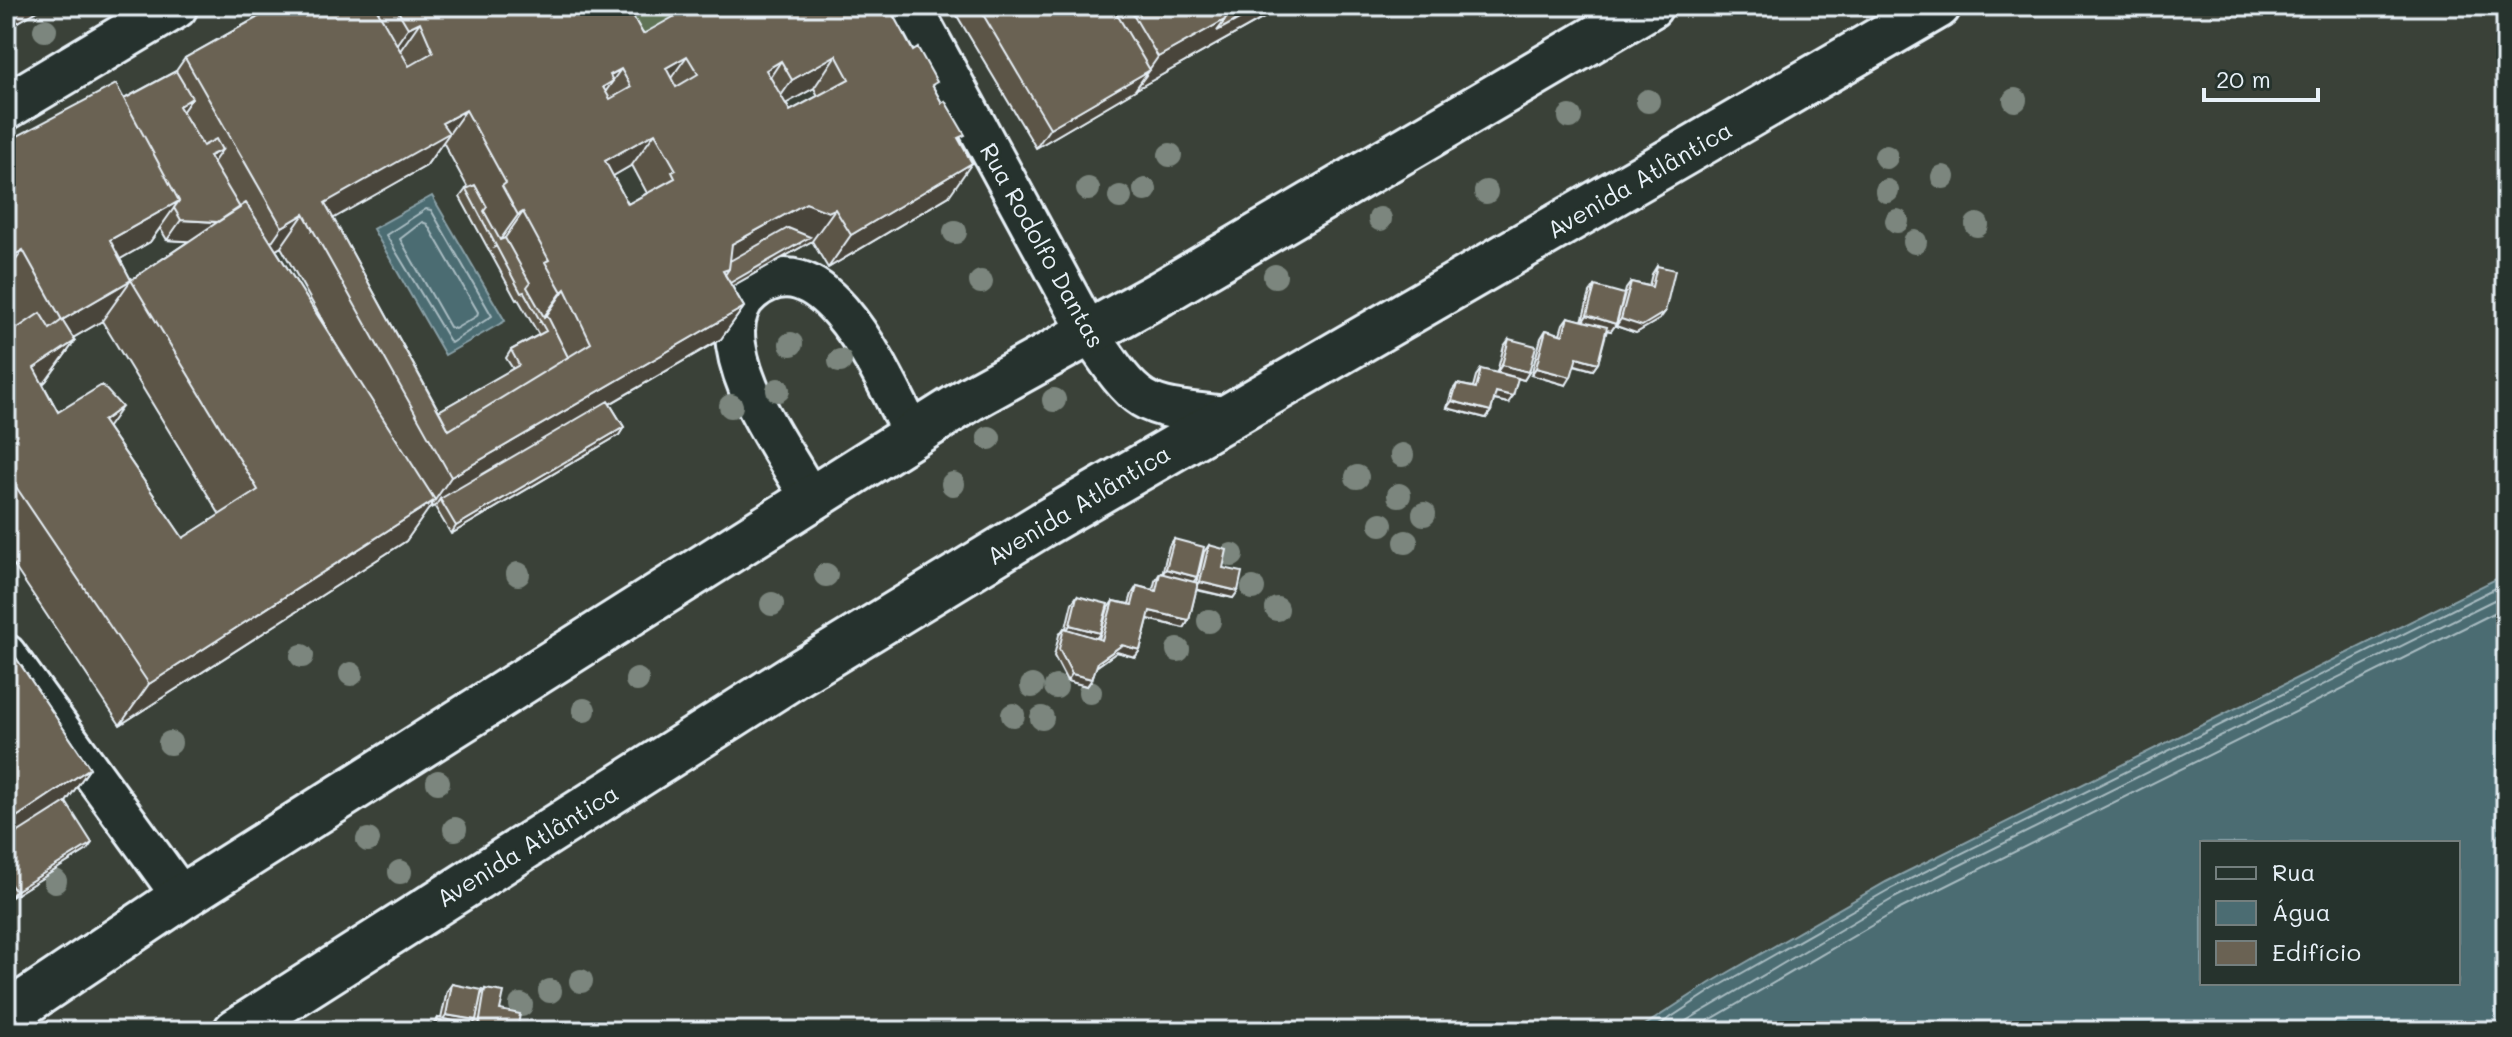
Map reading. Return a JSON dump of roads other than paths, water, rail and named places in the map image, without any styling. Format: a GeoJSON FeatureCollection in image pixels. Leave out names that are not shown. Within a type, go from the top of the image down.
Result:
{"type":"FeatureCollection","features":[{"type":"Feature","properties":{"kind":"main road"},"geometry":{"type":"LineString","coordinates":[[6,107],[175,6]]}},
{"type":"Feature","properties":{"kind":"main road"},"geometry":{"type":"LineString","coordinates":[[6,1015],[182,897],[913,435],[1650,6]]}},
{"type":"Feature","properties":{"kind":"main road","name":"Avenida Atlântica"},"geometry":{"type":"LineString","coordinates":[[236,1031],[794,676],[1043,524],[1938,6]]}},
{"type":"Feature","properties":{"kind":"street","name":"Rua Rodolfo Dantas"},"geometry":{"type":"LineString","coordinates":[[912,6],[1089,333],[1122,381],[1138,398],[1157,408],[1227,416]]}},
{"type":"Feature","properties":{"kind":"street"},"geometry":{"type":"LineString","coordinates":[[811,500],[748,386],[736,346],[735,319],[743,299],[758,287],[781,278],[801,279],[821,289],[854,328],[913,435]]}},
{"type":"Feature","properties":{"kind":"street"},"geometry":{"type":"LineString","coordinates":[[6,654],[182,897]]}},
{"type":"Feature","properties":{"kind":"water"},"geometry":{"type":"Polygon","coordinates":[[[432,196],[505,321],[445,355],[373,229],[432,196]]]}},
{"type":"Feature","properties":{"kind":"water"},"geometry":{"type":"Polygon","coordinates":[[[2506,574],[2506,1031],[1636,1031],[1710,983],[1886,882],[2506,574]]]}}]}
